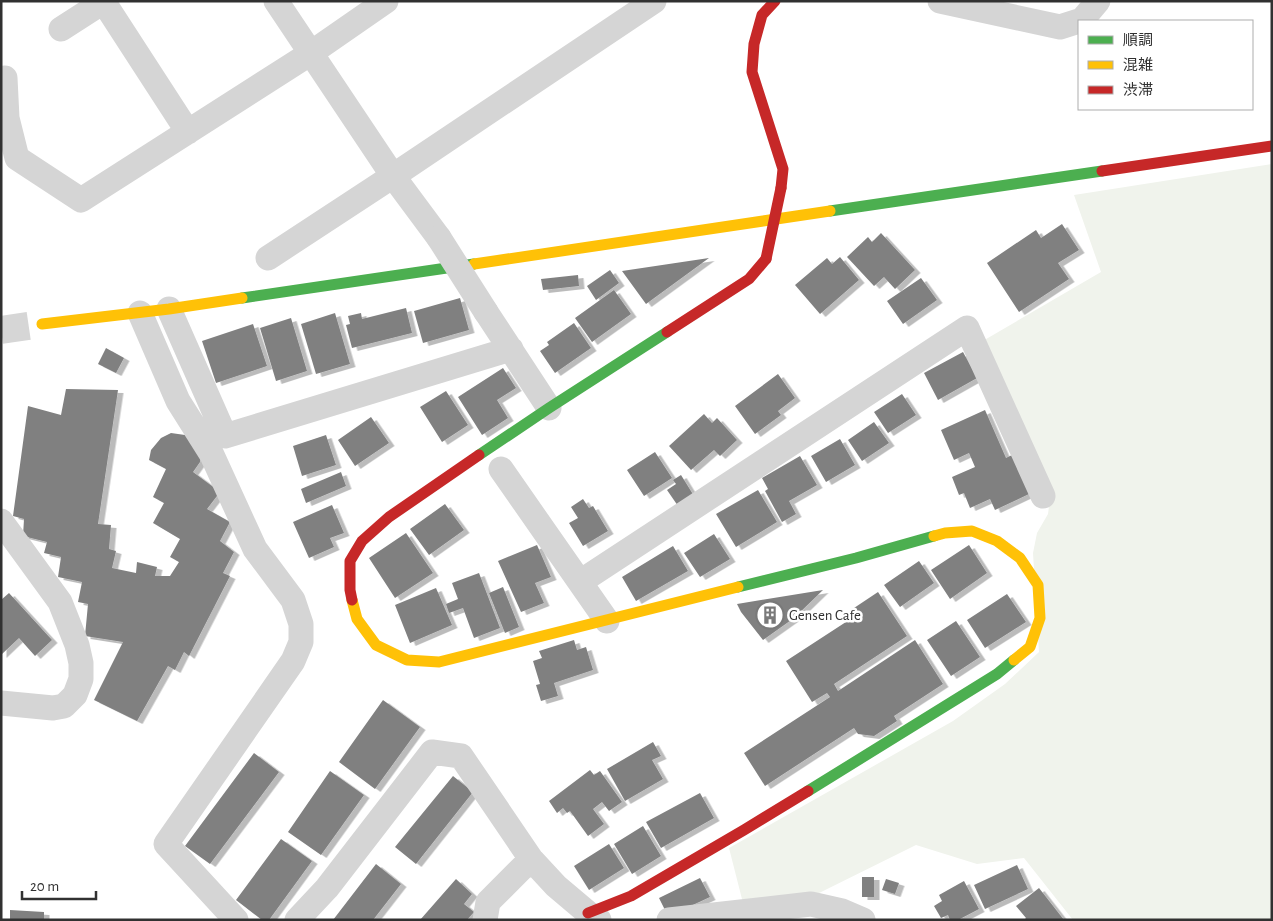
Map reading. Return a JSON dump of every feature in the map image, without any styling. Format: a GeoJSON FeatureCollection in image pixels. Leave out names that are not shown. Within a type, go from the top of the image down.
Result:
{"type":"FeatureCollection","features":[{"type":"Feature","properties":{"kind":"street"},"geometry":{"type":"LineString","coordinates":[[276,1],[393,176],[439,238],[549,408]]}},
{"type":"Feature","properties":{"kind":"street"},"geometry":{"type":"LineString","coordinates":[[5,78],[7,118],[16,158],[81,200],[310,53],[386,1]]}},
{"type":"Feature","properties":{"kind":"street"},"geometry":{"type":"LineString","coordinates":[[268,258],[654,1]]}},
{"type":"Feature","properties":{"kind":"street"},"geometry":{"type":"LineString","coordinates":[[296,920],[327,888],[432,752],[461,756],[531,859],[556,886],[593,917],[632,896],[752,824],[997,674],[1030,647],[1040,618],[1038,586],[1020,558],[997,541],[972,531],[945,533],[847,561],[440,662],[407,660],[376,645],[357,619],[350,590],[350,561],[362,541],[389,517],[549,408],[749,279],[766,259],[781,188],[783,168],[752,72],[754,44],[762,15],[775,1]]}},
{"type":"Feature","properties":{"kind":"street"},"geometry":{"type":"LineString","coordinates":[[940,1],[1060,27],[1078,21]]}},
{"type":"Feature","properties":{"kind":"street"},"geometry":{"type":"LineString","coordinates":[[1082,20],[1098,1]]}},
{"type":"Feature","properties":{"kind":"street"},"geometry":{"type":"LineString","coordinates":[[61,29],[103,2],[188,132]]}},
{"type":"Feature","properties":{"kind":"street"},"geometry":{"type":"LineString","coordinates":[[42,324],[169,309],[1272,146]]}},
{"type":"Feature","properties":{"kind":"street"},"geometry":{"type":"LineString","coordinates":[[169,309],[225,436],[511,349]]}},
{"type":"Feature","properties":{"kind":"street"},"geometry":{"type":"LineString","coordinates":[[140,312],[178,401],[212,455],[255,549],[292,600],[301,624],[301,642],[293,661],[166,844],[236,920]]}},
{"type":"Feature","properties":{"kind":"street"},"geometry":{"type":"LineString","coordinates":[[580,582],[967,328],[1042,496]]}},
{"type":"Feature","properties":{"kind":"street"},"geometry":{"type":"LineString","coordinates":[[501,469],[607,621]]}},
{"type":"Feature","properties":{"kind":"street"},"geometry":{"type":"LineString","coordinates":[[1,521],[60,602],[77,645],[81,663],[81,679],[75,695],[64,706],[53,708],[1,704]]}},
{"type":"Feature","properties":{"kind":"street"},"geometry":{"type":"LineString","coordinates":[[485,920],[488,902],[531,859]]}},
{"type":"Feature","properties":{"kind":"street"},"geometry":{"type":"LineString","coordinates":[[669,920],[811,904],[842,910],[863,920]]}},
{"type":"Feature","properties":{"kind":"shaded area"},"geometry":{"type":"Polygon","coordinates":[[[1272,164],[1272,920],[1073,920],[1024,858],[977,864],[916,845],[807,899],[743,903],[729,848],[953,721],[1005,684],[1039,652],[1033,553],[1037,533],[1048,514],[1051,491],[981,342],[1101,272],[1074,195],[1272,164]]]}},
{"type":"Feature","properties":{"kind":"building"},"geometry":{"type":"Polygon","coordinates":[[[1062,224],[1079,250],[1058,263],[1069,279],[1019,312],[987,263],[1036,230],[1041,238],[1062,224]]]}},
{"type":"Feature","properties":{"kind":"building"},"geometry":{"type":"Polygon","coordinates":[[[881,233],[915,270],[895,289],[884,277],[874,286],[847,257],[868,237],[872,242],[881,233]]]}},
{"type":"Feature","properties":{"kind":"building"},"geometry":{"type":"Polygon","coordinates":[[[840,257],[859,280],[820,314],[795,285],[827,258],[832,264],[840,257]]]}},
{"type":"Feature","properties":{"kind":"building"},"geometry":{"type":"Polygon","coordinates":[[[709,258],[646,304],[622,271],[709,258]]]}},
{"type":"Feature","properties":{"kind":"building"},"geometry":{"type":"Polygon","coordinates":[[[610,270],[619,283],[596,300],[587,286],[610,270]]]}},
{"type":"Feature","properties":{"kind":"building"},"geometry":{"type":"Polygon","coordinates":[[[578,275],[579,286],[543,290],[541,279],[578,275]]]}},
{"type":"Feature","properties":{"kind":"building"},"geometry":{"type":"Polygon","coordinates":[[[921,278],[937,300],[903,324],[887,301],[921,278]]]}},
{"type":"Feature","properties":{"kind":"building"},"geometry":{"type":"Polygon","coordinates":[[[614,290],[631,314],[592,342],[575,318],[614,290]]]}},
{"type":"Feature","properties":{"kind":"building"},"geometry":{"type":"Polygon","coordinates":[[[460,298],[469,330],[423,343],[414,311],[460,298]]]}},
{"type":"Feature","properties":{"kind":"building"},"geometry":{"type":"Polygon","coordinates":[[[406,308],[412,333],[352,348],[346,325],[350,324],[348,316],[361,313],[362,319],[406,308]]]}},
{"type":"Feature","properties":{"kind":"building"},"geometry":{"type":"Polygon","coordinates":[[[335,313],[350,364],[316,374],[301,324],[335,313]]]}},
{"type":"Feature","properties":{"kind":"building"},"geometry":{"type":"Polygon","coordinates":[[[291,318],[307,371],[276,381],[260,328],[291,318]]]}},
{"type":"Feature","properties":{"kind":"building"},"geometry":{"type":"Polygon","coordinates":[[[574,323],[591,348],[555,373],[540,351],[549,345],[547,342],[574,323]]]}},
{"type":"Feature","properties":{"kind":"building"},"geometry":{"type":"Polygon","coordinates":[[[253,324],[267,366],[216,383],[202,341],[253,324]]]}},
{"type":"Feature","properties":{"kind":"building"},"geometry":{"type":"Polygon","coordinates":[[[106,348],[124,358],[116,373],[98,364],[106,348]]]}},
{"type":"Feature","properties":{"kind":"building"},"geometry":{"type":"Polygon","coordinates":[[[963,352],[977,378],[938,400],[924,373],[963,352]]]}},
{"type":"Feature","properties":{"kind":"building"},"geometry":{"type":"Polygon","coordinates":[[[503,368],[516,388],[497,400],[508,418],[482,435],[458,397],[503,368]]]}},
{"type":"Feature","properties":{"kind":"building"},"geometry":{"type":"Polygon","coordinates":[[[778,374],[795,398],[778,411],[781,415],[755,434],[735,406],[778,374]]]}},
{"type":"Feature","properties":{"kind":"building"},"geometry":{"type":"Polygon","coordinates":[[[66,389],[118,390],[98,524],[111,525],[109,549],[116,551],[112,568],[136,573],[137,562],[157,567],[155,576],[170,576],[179,562],[170,557],[180,539],[153,523],[164,503],[153,497],[166,469],[149,460],[151,450],[161,438],[171,433],[185,435],[201,451],[200,462],[193,472],[220,492],[207,509],[230,522],[220,541],[234,552],[223,573],[230,576],[189,656],[184,652],[175,670],[168,666],[137,721],[94,700],[123,642],[85,636],[88,604],[78,602],[82,582],[58,577],[61,557],[44,553],[47,542],[23,536],[24,519],[13,516],[28,406],[61,415],[66,389]]]}},
{"type":"Feature","properties":{"kind":"building"},"geometry":{"type":"Polygon","coordinates":[[[446,391],[468,425],[442,442],[420,407],[446,391]]]}},
{"type":"Feature","properties":{"kind":"building"},"geometry":{"type":"Polygon","coordinates":[[[902,394],[916,415],[888,433],[874,412],[902,394]]]}},
{"type":"Feature","properties":{"kind":"building"},"geometry":{"type":"Polygon","coordinates":[[[985,410],[1006,458],[1012,455],[1029,494],[995,510],[990,499],[970,508],[964,493],[959,495],[952,477],[975,467],[969,453],[954,460],[941,430],[985,410]]]}},
{"type":"Feature","properties":{"kind":"building"},"geometry":{"type":"Polygon","coordinates":[[[704,414],[712,423],[717,418],[737,440],[720,456],[714,450],[691,470],[669,446],[704,414]]]}},
{"type":"Feature","properties":{"kind":"building"},"geometry":{"type":"Polygon","coordinates":[[[371,417],[389,443],[355,466],[338,440],[371,417]]]}},
{"type":"Feature","properties":{"kind":"building"},"geometry":{"type":"Polygon","coordinates":[[[874,422],[889,443],[862,461],[848,440],[874,422]]]}},
{"type":"Feature","properties":{"kind":"building"},"geometry":{"type":"Polygon","coordinates":[[[326,435],[336,465],[302,476],[293,446],[326,435]]]}},
{"type":"Feature","properties":{"kind":"building"},"geometry":{"type":"Polygon","coordinates":[[[840,439],[855,465],[826,482],[811,456],[840,439]]]}},
{"type":"Feature","properties":{"kind":"building"},"geometry":{"type":"Polygon","coordinates":[[[655,452],[672,478],[644,496],[627,470],[655,452]]]}},
{"type":"Feature","properties":{"kind":"building"},"geometry":{"type":"Polygon","coordinates":[[[800,456],[817,485],[789,501],[796,514],[782,522],[765,491],[768,489],[762,478],[800,456]]]}},
{"type":"Feature","properties":{"kind":"building"},"geometry":{"type":"Polygon","coordinates":[[[341,472],[346,486],[306,503],[301,489],[341,472]]]}},
{"type":"Feature","properties":{"kind":"building"},"geometry":{"type":"Polygon","coordinates":[[[681,475],[694,496],[678,506],[667,490],[676,484],[673,480],[681,475]]]}},
{"type":"Feature","properties":{"kind":"building"},"geometry":{"type":"Polygon","coordinates":[[[758,490],[777,522],[736,547],[716,514],[758,490]]]}},
{"type":"Feature","properties":{"kind":"building"},"geometry":{"type":"Polygon","coordinates":[[[583,499],[589,508],[593,506],[608,531],[583,546],[569,523],[578,518],[571,507],[583,499]]]}},
{"type":"Feature","properties":{"kind":"building"},"geometry":{"type":"Polygon","coordinates":[[[445,504],[464,530],[429,555],[410,529],[445,504]]]}},
{"type":"Feature","properties":{"kind":"building"},"geometry":{"type":"Polygon","coordinates":[[[332,505],[344,533],[330,538],[334,547],[309,558],[293,522],[332,505]]]}},
{"type":"Feature","properties":{"kind":"building"},"geometry":{"type":"Polygon","coordinates":[[[406,533],[433,573],[395,598],[369,558],[406,533]]]}},
{"type":"Feature","properties":{"kind":"building"},"geometry":{"type":"Polygon","coordinates":[[[714,534],[730,559],[700,577],[684,553],[714,534]]]}},
{"type":"Feature","properties":{"kind":"building"},"geometry":{"type":"Polygon","coordinates":[[[537,545],[551,577],[535,583],[544,603],[521,612],[498,561],[537,545]]]}},
{"type":"Feature","properties":{"kind":"building"},"geometry":{"type":"Polygon","coordinates":[[[969,545],[987,573],[950,599],[931,570],[969,545]]]}},
{"type":"Feature","properties":{"kind":"building"},"geometry":{"type":"Polygon","coordinates":[[[673,546],[688,571],[636,601],[622,577],[673,546]]]}},
{"type":"Feature","properties":{"kind":"building"},"geometry":{"type":"Polygon","coordinates":[[[919,561],[934,583],[900,607],[884,585],[919,561]]]}},
{"type":"Feature","properties":{"kind":"building"},"geometry":{"type":"Polygon","coordinates":[[[479,573],[500,628],[474,638],[463,608],[449,613],[446,604],[458,599],[452,583],[479,573]]]}},
{"type":"Feature","properties":{"kind":"building"},"geometry":{"type":"Polygon","coordinates":[[[503,587],[519,627],[505,633],[489,593],[503,587]]]}},
{"type":"Feature","properties":{"kind":"building"},"geometry":{"type":"Polygon","coordinates":[[[436,588],[452,625],[410,643],[395,605],[436,588]]]}},
{"type":"Feature","properties":{"kind":"building","name":"Gensen Cafe"},"geometry":{"type":"Polygon","coordinates":[[[823,590],[794,618],[763,640],[737,604],[823,590]]]}},
{"type":"Feature","properties":{"kind":"building"},"geometry":{"type":"Polygon","coordinates":[[[878,592],[907,636],[834,684],[838,691],[915,640],[943,684],[894,716],[897,721],[874,736],[858,734],[854,728],[765,786],[744,753],[830,697],[827,693],[812,702],[786,661],[849,620],[845,614],[878,592]]]}},
{"type":"Feature","properties":{"kind":"building"},"geometry":{"type":"Polygon","coordinates":[[[9,593],[52,640],[35,656],[19,638],[1,655],[1,600],[9,593]]]}},
{"type":"Feature","properties":{"kind":"building"},"geometry":{"type":"Polygon","coordinates":[[[1007,594],[1026,622],[985,648],[967,620],[1007,594]]]}},
{"type":"Feature","properties":{"kind":"building"},"geometry":{"type":"Polygon","coordinates":[[[956,621],[980,657],[951,676],[927,640],[956,621]]]}},
{"type":"Feature","properties":{"kind":"building"},"geometry":{"type":"Polygon","coordinates":[[[574,640],[577,650],[586,647],[593,670],[554,683],[558,696],[541,701],[536,685],[540,684],[533,661],[542,658],[539,651],[574,640]]]}},
{"type":"Feature","properties":{"kind":"building"},"geometry":{"type":"Polygon","coordinates":[[[383,700],[420,727],[375,789],[339,762],[383,700]]]}},
{"type":"Feature","properties":{"kind":"building"},"geometry":{"type":"Polygon","coordinates":[[[653,742],[661,756],[652,760],[663,779],[625,801],[607,769],[653,742]]]}},
{"type":"Feature","properties":{"kind":"building"},"geometry":{"type":"Polygon","coordinates":[[[254,753],[279,772],[210,864],[185,846],[254,753]]]}},
{"type":"Feature","properties":{"kind":"building"},"geometry":{"type":"Polygon","coordinates":[[[590,770],[594,775],[600,771],[622,802],[609,811],[602,802],[593,809],[604,824],[588,836],[570,811],[567,813],[563,808],[557,813],[549,801],[590,770]]]}},
{"type":"Feature","properties":{"kind":"building"},"geometry":{"type":"Polygon","coordinates":[[[330,771],[364,795],[321,855],[288,832],[330,771]]]}},
{"type":"Feature","properties":{"kind":"building"},"geometry":{"type":"Polygon","coordinates":[[[453,776],[473,792],[416,864],[395,847],[453,776]]]}},
{"type":"Feature","properties":{"kind":"building"},"geometry":{"type":"Polygon","coordinates":[[[700,793],[714,818],[661,848],[646,822],[700,793]]]}},
{"type":"Feature","properties":{"kind":"building"},"geometry":{"type":"Polygon","coordinates":[[[643,826],[661,856],[632,874],[614,844],[643,826]]]}},
{"type":"Feature","properties":{"kind":"building"},"geometry":{"type":"Polygon","coordinates":[[[281,839],[312,861],[269,920],[262,920],[236,900],[281,839]]]}},
{"type":"Feature","properties":{"kind":"building"},"geometry":{"type":"Polygon","coordinates":[[[609,844],[624,868],[589,890],[574,866],[609,844]]]}},
{"type":"Feature","properties":{"kind":"building"},"geometry":{"type":"Polygon","coordinates":[[[376,864],[401,884],[373,920],[333,920],[376,864]]]}},
{"type":"Feature","properties":{"kind":"building"},"geometry":{"type":"Polygon","coordinates":[[[1017,865],[1028,889],[985,909],[974,885],[1017,865]]]}},
{"type":"Feature","properties":{"kind":"building"},"geometry":{"type":"Polygon","coordinates":[[[862,877],[874,877],[874,897],[862,897],[862,877]]]}},
{"type":"Feature","properties":{"kind":"building"},"geometry":{"type":"Polygon","coordinates":[[[700,878],[710,897],[684,909],[665,910],[659,898],[700,878]]]}},
{"type":"Feature","properties":{"kind":"building"},"geometry":{"type":"Polygon","coordinates":[[[456,879],[472,894],[464,904],[474,912],[467,920],[420,920],[456,879]]]}},
{"type":"Feature","properties":{"kind":"building"},"geometry":{"type":"Polygon","coordinates":[[[886,879],[899,883],[895,894],[882,890],[886,879]]]}},
{"type":"Feature","properties":{"kind":"building"},"geometry":{"type":"Polygon","coordinates":[[[964,881],[979,909],[958,920],[950,920],[948,915],[941,918],[934,906],[942,901],[939,895],[964,881]]]}},
{"type":"Feature","properties":{"kind":"building"},"geometry":{"type":"Polygon","coordinates":[[[1039,888],[1064,920],[1024,920],[1026,918],[1016,906],[1039,888]]]}},
{"type":"Feature","properties":{"kind":"building"},"geometry":{"type":"Polygon","coordinates":[[[10,910],[44,912],[44,920],[10,920],[10,910]]]}},
{"type":"Feature","properties":{"kind":"tunnel"},"geometry":{"type":"LineString","coordinates":[[1,330],[42,324]]}},
{"type":"Feature","properties":{"kind":"traffic: fast"},"geometry":{"type":"LineString","coordinates":[[830,211],[1102,171]]}},
{"type":"Feature","properties":{"kind":"traffic: fast"},"geometry":{"type":"LineString","coordinates":[[242,298],[474,264]]}},
{"type":"Feature","properties":{"kind":"traffic: fast"},"geometry":{"type":"LineString","coordinates":[[479,455],[667,332]]}},
{"type":"Feature","properties":{"kind":"traffic: fast"},"geometry":{"type":"LineString","coordinates":[[738,587],[856,558],[934,536]]}},
{"type":"Feature","properties":{"kind":"traffic: fast"},"geometry":{"type":"LineString","coordinates":[[808,791],[997,674],[1014,660]]}},
{"type":"Feature","properties":{"kind":"traffic: slow"},"geometry":{"type":"LineString","coordinates":[[474,264],[830,211]]}},
{"type":"Feature","properties":{"kind":"traffic: slow"},"geometry":{"type":"LineString","coordinates":[[42,324],[242,298]]}},
{"type":"Feature","properties":{"kind":"traffic: slow"},"geometry":{"type":"LineString","coordinates":[[934,536],[945,533],[972,531],[997,541],[1020,558],[1038,585],[1040,618],[1030,647],[1014,660]]}},
{"type":"Feature","properties":{"kind":"traffic: slow"},"geometry":{"type":"LineString","coordinates":[[352,600],[357,619],[376,645],[407,660],[439,662],[738,587]]}},
{"type":"Feature","properties":{"kind":"traffic: jam"},"geometry":{"type":"LineString","coordinates":[[775,1],[762,15],[754,44],[752,72],[783,169],[781,188]]}},
{"type":"Feature","properties":{"kind":"traffic: jam"},"geometry":{"type":"LineString","coordinates":[[1102,171],[1272,146]]}},
{"type":"Feature","properties":{"kind":"traffic: jam"},"geometry":{"type":"LineString","coordinates":[[766,259],[781,188]]}},
{"type":"Feature","properties":{"kind":"traffic: jam"},"geometry":{"type":"LineString","coordinates":[[667,332],[749,279],[766,259]]}},
{"type":"Feature","properties":{"kind":"traffic: jam"},"geometry":{"type":"LineString","coordinates":[[352,600],[350,561],[362,541],[389,517],[479,455]]}},
{"type":"Feature","properties":{"kind":"traffic: jam"},"geometry":{"type":"LineString","coordinates":[[588,913],[631,896],[808,791]]}},
{"type":"Feature","properties":{"kind":"place","name":"Gensen Cafe"},"geometry":{"type":"Point","coordinates":[770,615]}}]}
